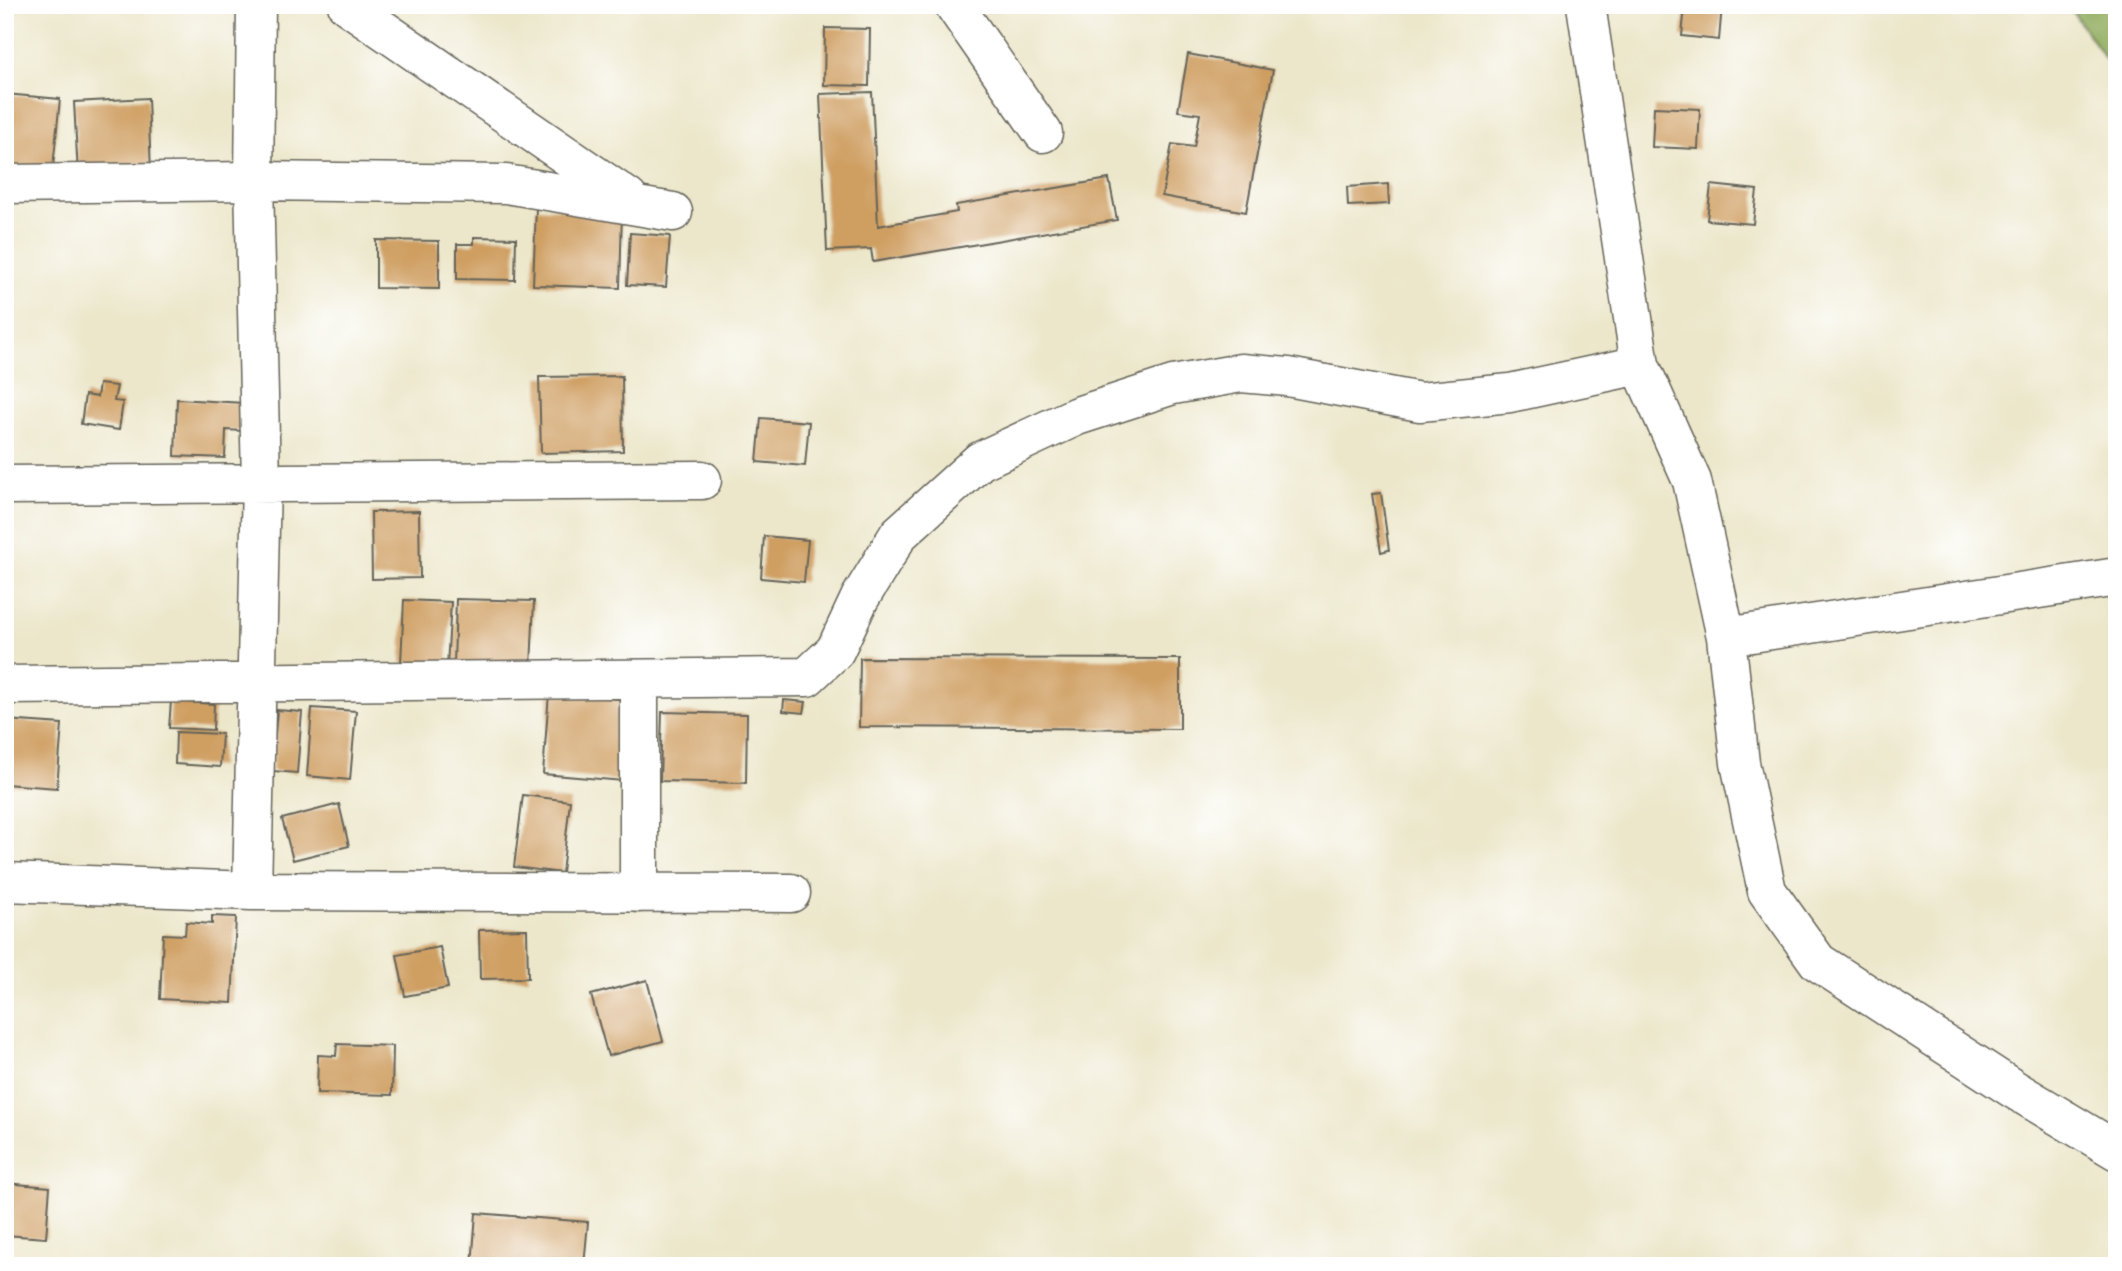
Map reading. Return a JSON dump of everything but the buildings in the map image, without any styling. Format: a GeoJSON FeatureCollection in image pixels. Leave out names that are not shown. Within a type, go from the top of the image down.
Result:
{"type":"FeatureCollection","features":[{"type":"Feature","properties":{"kind":"street"},"geometry":{"type":"LineString","coordinates":[[252,891],[261,481],[254,181],[256,5]]}},
{"type":"Feature","properties":{"kind":"street"},"geometry":{"type":"LineString","coordinates":[[5,184],[254,181],[506,184],[656,209],[347,5]]}},
{"type":"Feature","properties":{"kind":"street"},"geometry":{"type":"LineString","coordinates":[[954,5],[1043,133]]}},
{"type":"Feature","properties":{"kind":"street"},"geometry":{"type":"LineString","coordinates":[[1586,5],[1640,365],[1692,481],[1726,638],[1740,763],[1767,891],[1818,962],[2015,1090],[2117,1151]]}},
{"type":"Feature","properties":{"kind":"street"},"geometry":{"type":"LineString","coordinates":[[5,685],[807,677],[835,651],[860,598],[899,534],[980,461],[1077,415],[1172,385],[1241,373],[1288,377],[1420,402],[1510,393],[1640,365]]}},
{"type":"Feature","properties":{"kind":"street"},"geometry":{"type":"LineString","coordinates":[[5,485],[261,481],[702,480]]}},
{"type":"Feature","properties":{"kind":"street"},"geometry":{"type":"LineString","coordinates":[[1726,638],[2117,578]]}},
{"type":"Feature","properties":{"kind":"street"},"geometry":{"type":"LineString","coordinates":[[639,679],[639,893]]}},
{"type":"Feature","properties":{"kind":"street"},"geometry":{"type":"LineString","coordinates":[[5,882],[252,891],[791,893]]}},
{"type":"Feature","properties":{"kind":"green space"},"geometry":{"type":"Polygon","coordinates":[[[2068,5],[2117,5],[2117,76],[2068,5]]]}}]}
